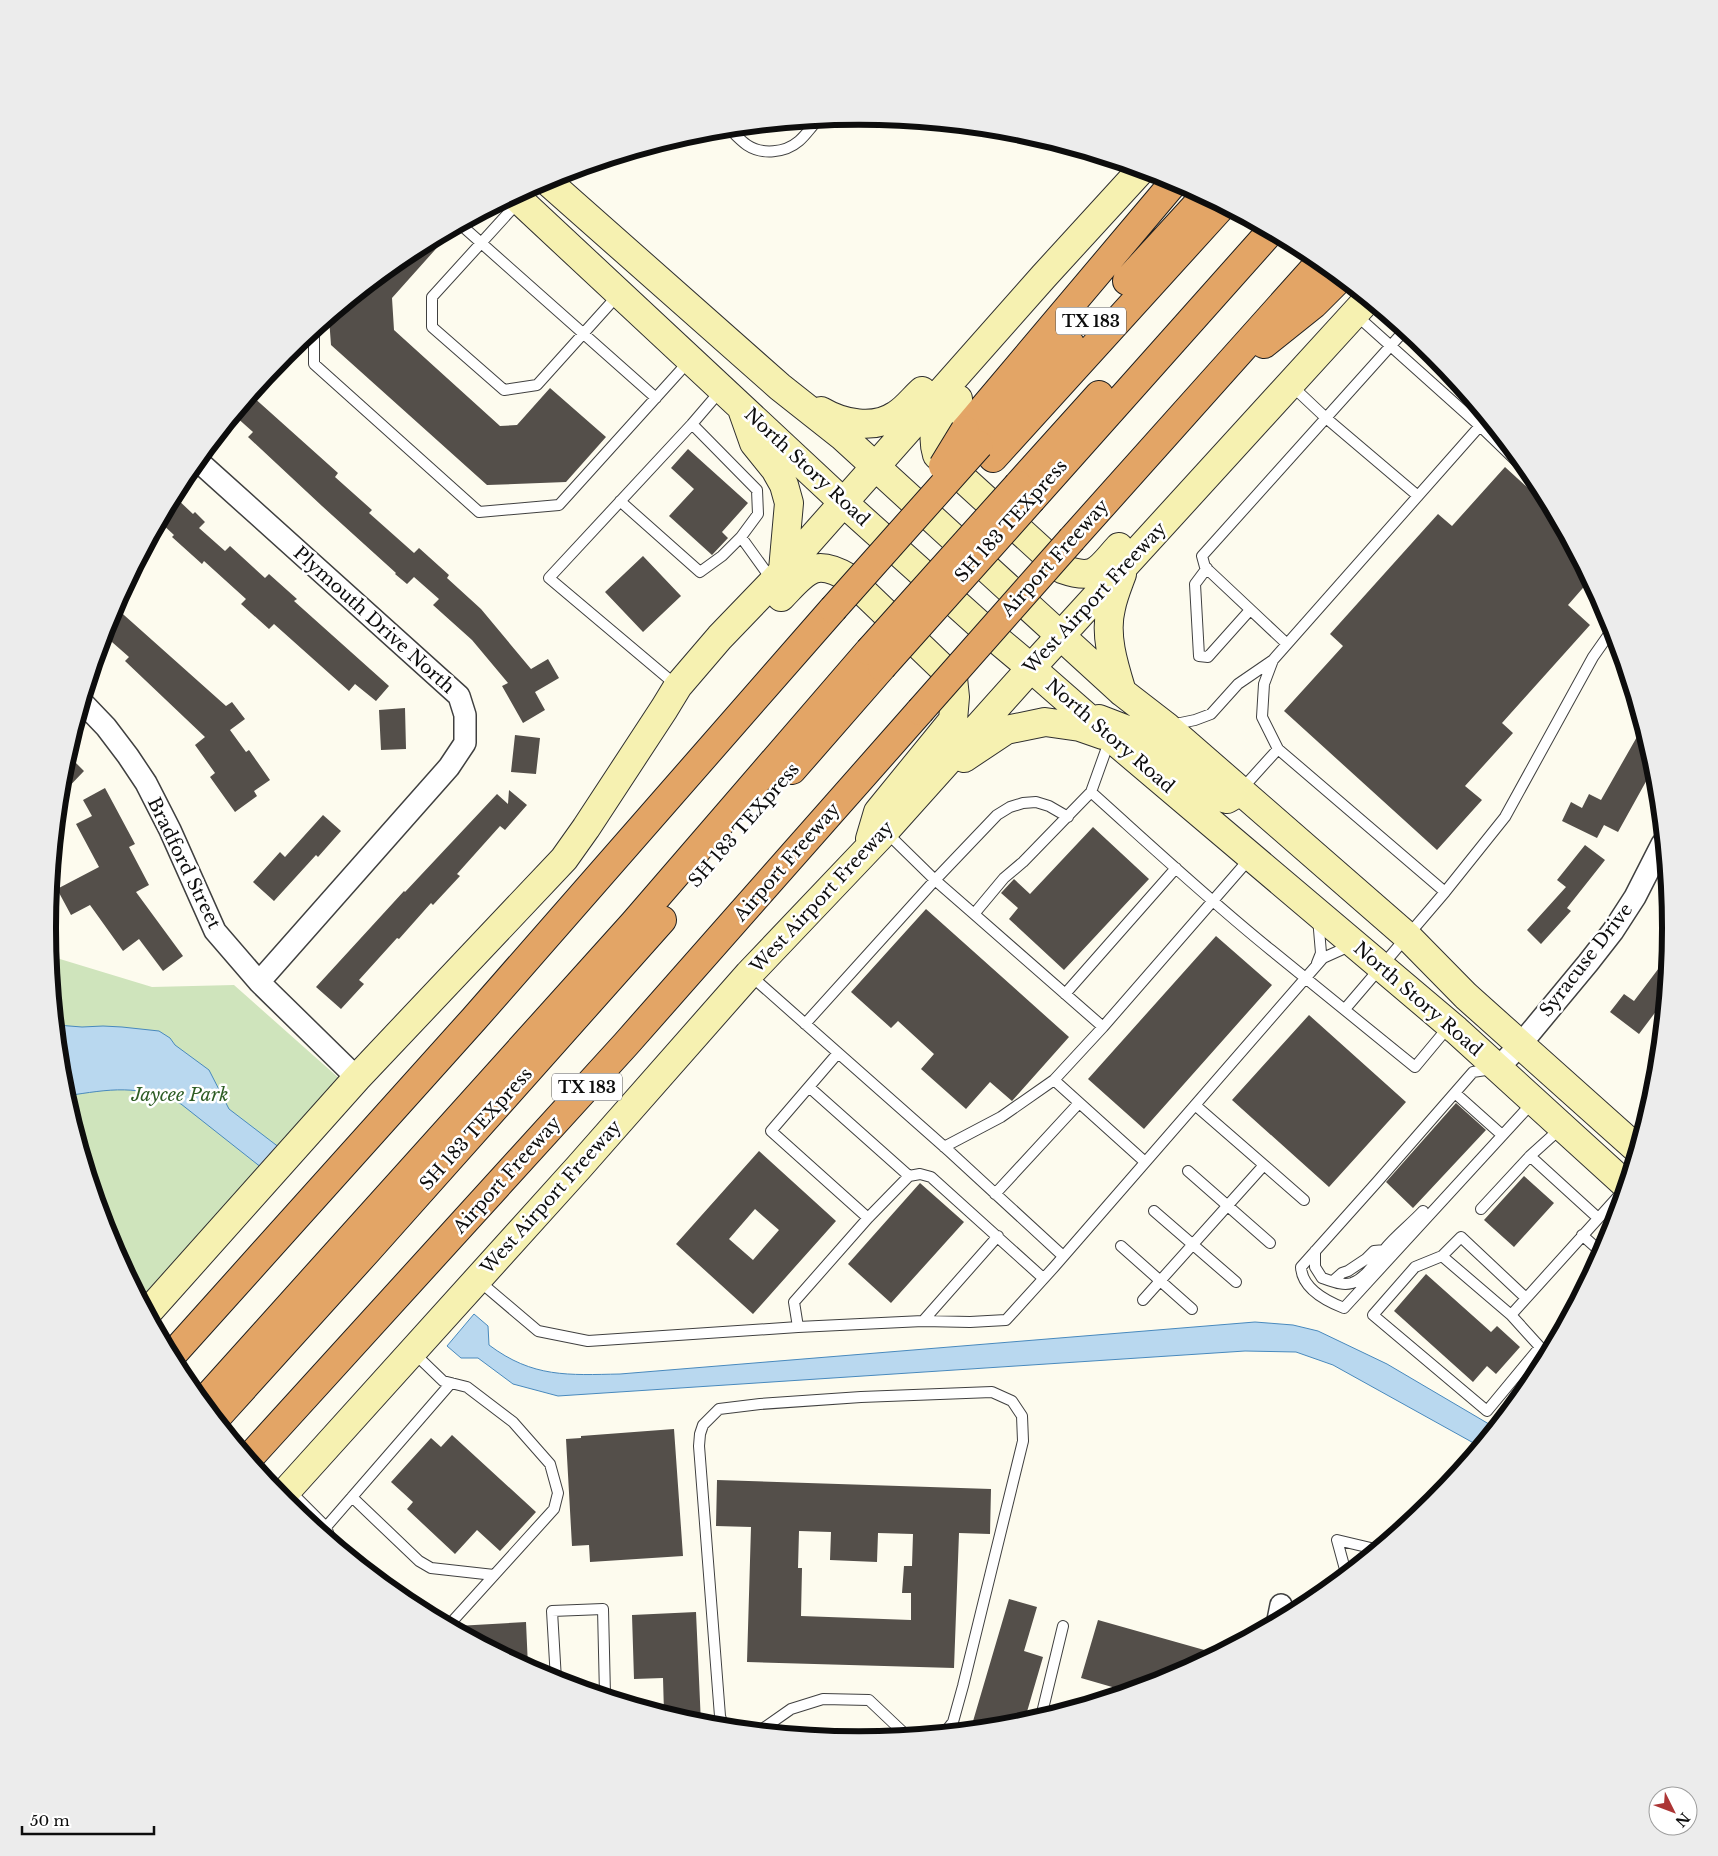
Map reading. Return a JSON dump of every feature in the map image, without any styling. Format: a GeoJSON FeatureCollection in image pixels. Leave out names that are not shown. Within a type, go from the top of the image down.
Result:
{"type":"FeatureCollection","features":[{"type":"Feature","properties":{"kind":"highway"},"geometry":{"type":"LineString","coordinates":[[979,444],[1170,188]]}},
{"type":"Feature","properties":{"kind":"highway","name":"TX 183"},"geometry":{"type":"LineString","coordinates":[[177,1350],[474,1019],[905,527],[1199,201]]}},
{"type":"Feature","properties":{"kind":"highway"},"geometry":{"type":"LineString","coordinates":[[979,444],[1218,210]]}},
{"type":"Feature","properties":{"kind":"highway","name":"SH 183 TEXpress"},"geometry":{"type":"LineString","coordinates":[[1025,492],[1250,228]]}},
{"type":"Feature","properties":{"kind":"highway","name":"SH 183 TEXpress"},"geometry":{"type":"LineString","coordinates":[[208,1397],[1025,492],[1266,237]]}},
{"type":"Feature","properties":{"kind":"highway","name":"Airport Freeway"},"geometry":{"type":"LineString","coordinates":[[253,1454],[626,1044],[1072,539],[1315,268]]}},
{"type":"Feature","properties":{"kind":"highway"},"geometry":{"type":"LineString","coordinates":[[1197,399],[1314,304],[1336,282]]}},
{"type":"Feature","properties":{"kind":"highway","name":"SH 183 TEXpress"},"geometry":{"type":"LineString","coordinates":[[220,1414],[623,964],[875,659]]}},
{"type":"Feature","properties":{"kind":"main road"},"geometry":{"type":"LineString","coordinates":[[152,1307],[358,1078],[564,858],[586,828],[671,697],[720,637],[844,503],[1136,175]]}},
{"type":"Feature","properties":{"kind":"main road","name":"North Story Road"},"geometry":{"type":"LineString","coordinates":[[553,186],[780,387],[842,436],[1122,692],[1166,726],[1408,936],[1466,996],[1632,1144]]}},
{"type":"Feature","properties":{"kind":"main road","name":"North Story Road"},"geometry":{"type":"LineString","coordinates":[[525,198],[619,293],[844,503],[981,626],[1450,1025],[1621,1180]]}},
{"type":"Feature","properties":{"kind":"main road"},"geometry":{"type":"LineString","coordinates":[[780,387],[829,416],[849,423],[881,422],[896,415],[925,387],[1039,264],[1075,243]]}},
{"type":"Feature","properties":{"kind":"main road"},"geometry":{"type":"LineString","coordinates":[[1075,243],[1060,281],[936,425],[933,442],[937,456],[1062,569],[1079,575],[1097,572],[1228,428],[1265,412]]}},
{"type":"Feature","properties":{"kind":"main road","name":"West Airport Freeway"},"geometry":{"type":"LineString","coordinates":[[287,1491],[749,974],[934,778],[1031,668],[1360,307]]}},
{"type":"Feature","properties":{"kind":"main road"},"geometry":{"type":"LineString","coordinates":[[732,397],[754,443],[775,469],[784,485],[789,503],[778,576]]}},
{"type":"Feature","properties":{"kind":"main road"},"geometry":{"type":"LineString","coordinates":[[671,697],[689,693],[804,573],[818,568],[833,568],[849,578],[953,678],[955,697],[952,720],[878,812],[876,841]]}},
{"type":"Feature","properties":{"kind":"main road"},"geometry":{"type":"LineString","coordinates":[[1122,692],[1114,665],[1108,629],[1110,608],[1124,568]]}},
{"type":"Feature","properties":{"kind":"main road"},"geometry":{"type":"LineString","coordinates":[[1082,712],[1138,734],[1216,796],[1228,799],[1241,791]]}},
{"type":"Feature","properties":{"kind":"main road"},"geometry":{"type":"LineString","coordinates":[[934,778],[1006,730],[1045,722],[1080,727],[1111,738]]}},
{"type":"Feature","properties":{"kind":"street","name":"Plymouth Drive North"},"geometry":{"type":"LineString","coordinates":[[203,466],[459,696],[465,715],[464,742],[450,767],[259,982]]}},
{"type":"Feature","properties":{"kind":"street","name":"Bradford Street"},"geometry":{"type":"LineString","coordinates":[[87,708],[106,727],[146,783],[170,830],[215,931],[259,982],[358,1078]]}},
{"type":"Feature","properties":{"kind":"street","name":"Syracuse Drive"},"geometry":{"type":"LineString","coordinates":[[1498,1068],[1520,1045],[1613,931],[1635,897],[1658,852]]}},
{"type":"Feature","properties":{"kind":"lane"},"geometry":{"type":"LineString","coordinates":[[736,135],[747,145],[773,152],[787,149],[798,142],[812,127]]}},
{"type":"Feature","properties":{"kind":"lane"},"geometry":{"type":"LineString","coordinates":[[515,203],[432,297],[432,327],[504,390],[537,385],[619,293]]}},
{"type":"Feature","properties":{"kind":"lane"},"geometry":{"type":"LineString","coordinates":[[465,229],[656,398]]}},
{"type":"Feature","properties":{"kind":"lane"},"geometry":{"type":"LineString","coordinates":[[1360,307],[1390,345],[1480,419]]}},
{"type":"Feature","properties":{"kind":"lane"},"geometry":{"type":"LineString","coordinates":[[1287,644],[1207,568],[1202,556],[1400,335]]}},
{"type":"Feature","properties":{"kind":"lane"},"geometry":{"type":"LineString","coordinates":[[314,339],[314,364],[479,512],[559,505],[691,359]]}},
{"type":"Feature","properties":{"kind":"lane"},"geometry":{"type":"LineString","coordinates":[[1290,385],[1418,496]]}},
{"type":"Feature","properties":{"kind":"lane"},"geometry":{"type":"LineString","coordinates":[[671,697],[549,578],[692,424],[732,397]]}},
{"type":"Feature","properties":{"kind":"lane"},"geometry":{"type":"LineString","coordinates":[[1166,726],[1195,720],[1211,714],[1238,684],[1273,660],[1482,423]]}},
{"type":"Feature","properties":{"kind":"lane"},"geometry":{"type":"LineString","coordinates":[[620,502],[700,572],[722,556],[742,537],[758,514],[757,490],[692,424]]}},
{"type":"Feature","properties":{"kind":"lane"},"geometry":{"type":"LineString","coordinates":[[742,537],[778,576]]}},
{"type":"Feature","properties":{"kind":"lane"},"geometry":{"type":"LineString","coordinates":[[1207,568],[1195,584],[1199,656],[1208,656],[1250,610]]}},
{"type":"Feature","properties":{"kind":"lane"},"geometry":{"type":"LineString","coordinates":[[1345,1010],[1445,892],[1505,817],[1594,657],[1607,637]]}},
{"type":"Feature","properties":{"kind":"lane"},"geometry":{"type":"LineString","coordinates":[[1273,660],[1264,684],[1262,717],[1278,749],[1445,892]]}},
{"type":"Feature","properties":{"kind":"lane"},"geometry":{"type":"LineString","coordinates":[[974,914],[1004,878],[1023,862],[1091,792],[1111,738]]}},
{"type":"Feature","properties":{"kind":"lane"},"geometry":{"type":"LineString","coordinates":[[1241,791],[1278,749]]}},
{"type":"Feature","properties":{"kind":"lane"},"geometry":{"type":"LineString","coordinates":[[1091,792],[1270,949],[1415,1067],[1450,1025]]}},
{"type":"Feature","properties":{"kind":"lane"},"geometry":{"type":"LineString","coordinates":[[805,1024],[935,880],[997,815],[1010,807],[1036,802],[1049,806],[1068,817]]}},
{"type":"Feature","properties":{"kind":"lane"},"geometry":{"type":"LineString","coordinates":[[876,841],[935,880],[1103,1027]]}},
{"type":"Feature","properties":{"kind":"lane"},"geometry":{"type":"LineString","coordinates":[[944,1147],[1001,1117],[1054,1080],[1103,1027],[1251,856]]}},
{"type":"Feature","properties":{"kind":"lane"},"geometry":{"type":"LineString","coordinates":[[1065,994],[1176,868]]}},
{"type":"Feature","properties":{"kind":"lane"},"geometry":{"type":"LineString","coordinates":[[1315,967],[1321,953],[1318,912]]}},
{"type":"Feature","properties":{"kind":"lane"},"geometry":{"type":"LineString","coordinates":[[477,1280],[538,1331],[588,1341],[798,1327],[923,1321],[970,1322],[1006,1320],[1323,958],[1343,949],[1357,946]]}},
{"type":"Feature","properties":{"kind":"lane"},"geometry":{"type":"LineString","coordinates":[[749,974],[1064,1256]]}},
{"type":"Feature","properties":{"kind":"lane"},"geometry":{"type":"LineString","coordinates":[[838,1053],[771,1131],[868,1218]]}},
{"type":"Feature","properties":{"kind":"lane"},"geometry":{"type":"LineString","coordinates":[[1498,1068],[1473,1072],[1300,1267],[1301,1277],[1319,1296],[1344,1308],[1534,1101]]}},
{"type":"Feature","properties":{"kind":"lane"},"geometry":{"type":"LineString","coordinates":[[1054,1080],[1145,1162]]}},
{"type":"Feature","properties":{"kind":"lane"},"geometry":{"type":"LineString","coordinates":[[808,1087],[909,1176]]}},
{"type":"Feature","properties":{"kind":"lane"},"geometry":{"type":"LineString","coordinates":[[1455,1093],[1502,1135]]}},
{"type":"Feature","properties":{"kind":"lane"},"geometry":{"type":"LineString","coordinates":[[995,1194],[1079,1103]]}},
{"type":"Feature","properties":{"kind":"lane"},"geometry":{"type":"LineString","coordinates":[[1195,1105],[1304,1200]]}},
{"type":"Feature","properties":{"kind":"lane"},"geometry":{"type":"LineString","coordinates":[[1481,1209],[1530,1156],[1562,1126]]}},
{"type":"Feature","properties":{"kind":"lane"},"geometry":{"type":"LineString","coordinates":[[1530,1156],[1598,1218]]}},
{"type":"Feature","properties":{"kind":"lane"},"geometry":{"type":"LineString","coordinates":[[1143,1300],[1264,1165]]}},
{"type":"Feature","properties":{"kind":"lane"},"geometry":{"type":"LineString","coordinates":[[1315,1251],[1315,1267],[1322,1278],[1343,1284],[1354,1282],[1361,1278],[1385,1250],[1438,1196],[1473,1167]]}},
{"type":"Feature","properties":{"kind":"lane"},"geometry":{"type":"LineString","coordinates":[[1188,1171],[1270,1243]]}},
{"type":"Feature","properties":{"kind":"lane"},"geometry":{"type":"LineString","coordinates":[[798,1327],[794,1302],[868,1218],[909,1176],[920,1174],[931,1177],[1043,1278]]}},
{"type":"Feature","properties":{"kind":"lane"},"geometry":{"type":"LineString","coordinates":[[1511,1315],[1613,1201]]}},
{"type":"Feature","properties":{"kind":"lane"},"geometry":{"type":"LineString","coordinates":[[1154,1210],[1236,1282]]}},
{"type":"Feature","properties":{"kind":"lane"},"geometry":{"type":"LineString","coordinates":[[923,1321],[998,1236]]}},
{"type":"Feature","properties":{"kind":"lane"},"geometry":{"type":"LineString","coordinates":[[1582,1236],[1595,1247]]}},
{"type":"Feature","properties":{"kind":"lane"},"geometry":{"type":"LineString","coordinates":[[1442,1256],[1511,1315],[1540,1347],[1487,1411],[1373,1315],[1415,1267],[1442,1256],[1461,1237],[1526,1298]]}},
{"type":"Feature","properties":{"kind":"lane"},"geometry":{"type":"LineString","coordinates":[[1121,1246],[1192,1309]]}},
{"type":"Feature","properties":{"kind":"lane"},"geometry":{"type":"LineString","coordinates":[[412,1351],[442,1381],[467,1388],[513,1422],[550,1464],[558,1493],[554,1509],[453,1620]]}},
{"type":"Feature","properties":{"kind":"lane"},"geometry":{"type":"LineString","coordinates":[[312,1515],[326,1527],[452,1383]]}},
{"type":"Feature","properties":{"kind":"lane"},"geometry":{"type":"LineString","coordinates":[[721,1718],[699,1446],[703,1425],[719,1409],[760,1404],[861,1397],[992,1392],[1012,1401],[1022,1416],[1023,1441],[963,1686],[950,1725]]}},
{"type":"Feature","properties":{"kind":"lane"},"geometry":{"type":"LineString","coordinates":[[352,1497],[419,1561],[431,1568],[494,1575]]}},
{"type":"Feature","properties":{"kind":"lane"},"geometry":{"type":"LineString","coordinates":[[1345,1567],[1338,1540],[1368,1548]]}},
{"type":"Feature","properties":{"kind":"lane"},"geometry":{"type":"LineString","coordinates":[[555,1671],[552,1611],[603,1609],[605,1689]]}},
{"type":"Feature","properties":{"kind":"lane"},"geometry":{"type":"LineString","coordinates":[[1043,1709],[1064,1626]]}},
{"type":"Feature","properties":{"kind":"lane"},"geometry":{"type":"LineString","coordinates":[[768,1725],[791,1709],[823,1699],[869,1700],[900,1729]]}},
{"type":"Feature","properties":{"kind":"green space","name":"Jaycee Park"},"geometry":{"type":"Polygon","coordinates":[[[57,958],[152,987],[234,985],[341,1080],[147,1297],[117,1235],[99,1186],[84,1136],[72,1085],[63,1033],[57,958]]]}},
{"type":"Feature","properties":{"kind":"water"},"geometry":{"type":"Polygon","coordinates":[[[62,1025],[122,1027],[159,1031],[209,1070],[229,1109],[280,1148],[262,1168],[181,1104],[151,1093],[124,1090],[97,1091],[74,1095],[62,1025]]]}},
{"type":"Feature","properties":{"kind":"water"},"geometry":{"type":"Polygon","coordinates":[[[474,1314],[488,1326],[489,1345],[521,1364],[536,1369],[567,1374],[620,1374],[1255,1322],[1293,1325],[1318,1331],[1387,1364],[1490,1425],[1474,1443],[1333,1365],[1296,1352],[1245,1351],[558,1396],[513,1384],[478,1358],[461,1358],[447,1346],[474,1314]]]}},
{"type":"Feature","properties":{"kind":"building"},"geometry":{"type":"Polygon","coordinates":[[[440,244],[392,298],[394,330],[500,426],[517,425],[550,388],[606,437],[566,482],[487,485],[331,345],[329,324],[370,291],[440,244]]]}},
{"type":"Feature","properties":{"kind":"building"},"geometry":{"type":"Polygon","coordinates":[[[255,399],[338,473],[335,477],[372,510],[369,513],[414,553],[419,548],[449,575],[447,578],[481,609],[531,669],[548,659],[559,678],[535,692],[545,710],[523,723],[502,686],[508,683],[472,640],[433,605],[439,599],[414,577],[407,584],[395,574],[248,437],[253,432],[238,419],[255,399]]]}},
{"type":"Feature","properties":{"kind":"building"},"geometry":{"type":"Polygon","coordinates":[[[688,449],[748,503],[722,532],[728,538],[712,555],[669,516],[694,489],[671,468],[688,449]]]}},
{"type":"Feature","properties":{"kind":"building"},"geometry":{"type":"Polygon","coordinates":[[[1505,467],[1532,492],[1579,573],[1585,586],[1568,605],[1590,625],[1502,723],[1513,733],[1465,786],[1482,800],[1437,850],[1284,711],[1343,646],[1330,634],[1438,514],[1452,526],[1505,467]]]}},
{"type":"Feature","properties":{"kind":"building"},"geometry":{"type":"Polygon","coordinates":[[[180,502],[205,522],[199,528],[225,551],[230,546],[265,578],[269,574],[297,599],[294,601],[389,686],[376,701],[355,684],[349,691],[274,624],[269,629],[241,604],[246,599],[204,561],[202,564],[172,537],[174,535],[165,526],[180,502]]]}},
{"type":"Feature","properties":{"kind":"building"},"geometry":{"type":"Polygon","coordinates":[[[643,556],[681,596],[643,632],[605,592],[643,556]]]}},
{"type":"Feature","properties":{"kind":"building"},"geometry":{"type":"Polygon","coordinates":[[[121,612],[226,706],[232,702],[245,719],[230,730],[246,752],[249,750],[270,780],[254,791],[257,796],[235,812],[210,777],[215,773],[195,745],[205,737],[125,661],[129,657],[110,640],[121,612]]]}},
{"type":"Feature","properties":{"kind":"building"},"geometry":{"type":"Polygon","coordinates":[[[405,708],[406,749],[381,750],[379,710],[405,708]]]}},
{"type":"Feature","properties":{"kind":"building"},"geometry":{"type":"Polygon","coordinates":[[[515,735],[540,738],[536,774],[511,772],[515,735]]]}},
{"type":"Feature","properties":{"kind":"building"},"geometry":{"type":"Polygon","coordinates":[[[1638,736],[1647,779],[1618,832],[1604,825],[1597,838],[1562,821],[1571,802],[1582,808],[1589,794],[1601,800],[1638,736]]]}},
{"type":"Feature","properties":{"kind":"building"},"geometry":{"type":"Polygon","coordinates":[[[74,761],[84,771],[69,786],[74,761]]]}},
{"type":"Feature","properties":{"kind":"building"},"geometry":{"type":"Polygon","coordinates":[[[105,788],[135,844],[129,847],[149,885],[136,892],[183,956],[163,971],[139,939],[123,951],[90,905],[71,915],[57,890],[99,867],[76,824],[92,816],[83,800],[105,788]]]}},
{"type":"Feature","properties":{"kind":"building"},"geometry":{"type":"Polygon","coordinates":[[[509,790],[527,805],[505,830],[500,826],[457,874],[460,876],[433,905],[431,903],[399,939],[397,938],[359,980],[364,984],[341,1009],[316,987],[497,794],[508,804],[509,790]]]}},
{"type":"Feature","properties":{"kind":"building"},"geometry":{"type":"Polygon","coordinates":[[[323,815],[341,831],[274,901],[253,882],[280,852],[285,857],[323,815]]]}},
{"type":"Feature","properties":{"kind":"building"},"geometry":{"type":"Polygon","coordinates":[[[1093,827],[1149,879],[1064,970],[1009,919],[1018,908],[1001,893],[1014,879],[1030,894],[1093,827]]]}},
{"type":"Feature","properties":{"kind":"building"},"geometry":{"type":"Polygon","coordinates":[[[1585,845],[1605,860],[1567,908],[1571,911],[1541,944],[1527,930],[1566,887],[1557,880],[1585,845]]]}},
{"type":"Feature","properties":{"kind":"building"},"geometry":{"type":"Polygon","coordinates":[[[926,909],[1069,1037],[1012,1101],[990,1082],[966,1109],[921,1069],[934,1054],[898,1021],[891,1028],[851,992],[926,909]]]}},
{"type":"Feature","properties":{"kind":"building"},"geometry":{"type":"Polygon","coordinates":[[[1216,936],[1272,985],[1144,1129],[1088,1079],[1216,936]]]}},
{"type":"Feature","properties":{"kind":"building"},"geometry":{"type":"Polygon","coordinates":[[[1661,966],[1657,1010],[1639,1034],[1610,1012],[1624,994],[1634,1001],[1661,966]]]}},
{"type":"Feature","properties":{"kind":"building"},"geometry":{"type":"Polygon","coordinates":[[[1309,1015],[1406,1102],[1329,1187],[1232,1100],[1309,1015]]]}},
{"type":"Feature","properties":{"kind":"building"},"geometry":{"type":"Polygon","coordinates":[[[1456,1103],[1486,1130],[1413,1208],[1386,1182],[1456,1103]]]}},
{"type":"Feature","properties":{"kind":"building"},"geometry":{"type":"Polygon","coordinates":[[[759,1151],[836,1221],[753,1314],[676,1244],[759,1151]],[[755,1209],[729,1239],[753,1260],[779,1230],[755,1209]]]}},
{"type":"Feature","properties":{"kind":"building"},"geometry":{"type":"Polygon","coordinates":[[[1524,1176],[1554,1203],[1514,1247],[1484,1220],[1524,1176]]]}},
{"type":"Feature","properties":{"kind":"building"},"geometry":{"type":"Polygon","coordinates":[[[920,1183],[964,1222],[891,1303],[848,1264],[920,1183]]]}},
{"type":"Feature","properties":{"kind":"building"},"geometry":{"type":"Polygon","coordinates":[[[1426,1274],[1491,1332],[1497,1326],[1520,1347],[1496,1374],[1487,1366],[1473,1382],[1394,1311],[1426,1274]]]}},
{"type":"Feature","properties":{"kind":"building"},"geometry":{"type":"Polygon","coordinates":[[[674,1429],[683,1556],[590,1562],[589,1545],[572,1546],[566,1439],[581,1438],[581,1436],[674,1429]]]}},
{"type":"Feature","properties":{"kind":"building"},"geometry":{"type":"Polygon","coordinates":[[[452,1435],[536,1512],[500,1551],[477,1530],[455,1554],[407,1509],[413,1502],[391,1482],[431,1438],[441,1447],[452,1435]]]}},
{"type":"Feature","properties":{"kind":"building"},"geometry":{"type":"Polygon","coordinates":[[[717,1480],[991,1489],[990,1534],[959,1533],[954,1668],[747,1662],[751,1527],[716,1526],[717,1480]],[[799,1531],[798,1568],[802,1568],[801,1616],[911,1620],[911,1593],[902,1593],[904,1566],[912,1566],[913,1534],[878,1533],[877,1562],[830,1560],[831,1532],[799,1531]]]}},
{"type":"Feature","properties":{"kind":"building"},"geometry":{"type":"Polygon","coordinates":[[[1009,1599],[1037,1607],[1024,1651],[1043,1657],[1027,1712],[973,1723],[1009,1599]]]}},
{"type":"Feature","properties":{"kind":"building"},"geometry":{"type":"Polygon","coordinates":[[[696,1612],[701,1715],[664,1706],[663,1678],[634,1679],[632,1615],[696,1612]]]}},
{"type":"Feature","properties":{"kind":"building"},"geometry":{"type":"Polygon","coordinates":[[[1098,1620],[1208,1651],[1166,1670],[1116,1688],[1081,1678],[1098,1620]]]}},
{"type":"Feature","properties":{"kind":"building"},"geometry":{"type":"Polygon","coordinates":[[[526,1622],[528,1659],[504,1648],[463,1626],[526,1622]]]}}]}
